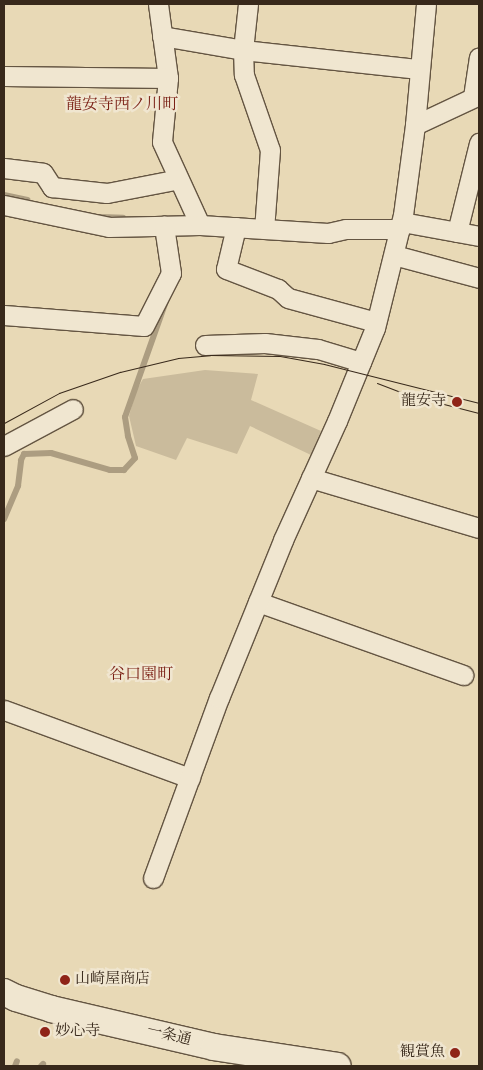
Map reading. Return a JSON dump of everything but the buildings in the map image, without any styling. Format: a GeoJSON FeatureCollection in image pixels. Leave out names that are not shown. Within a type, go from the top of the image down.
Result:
{"type":"FeatureCollection","features":[{"type":"Feature","properties":{"kind":"main road","name":"一条通"},"geometry":{"type":"LineString","coordinates":[[4,992],[16,998],[51,1009],[196,1042],[338,1066]]}},
{"type":"Feature","properties":{"kind":"street"},"geometry":{"type":"LineString","coordinates":[[158,4],[168,78],[162,142],[200,225]]}},
{"type":"Feature","properties":{"kind":"street"},"geometry":{"type":"LineString","coordinates":[[248,4],[243,50],[244,75],[270,150],[264,229]]}},
{"type":"Feature","properties":{"kind":"street"},"geometry":{"type":"LineString","coordinates":[[152,878],[258,602],[361,362],[376,322],[401,225],[415,125],[424,4]]}},
{"type":"Feature","properties":{"kind":"street"},"geometry":{"type":"LineString","coordinates":[[162,36],[243,50],[419,69]]}},
{"type":"Feature","properties":{"kind":"street"},"geometry":{"type":"LineString","coordinates":[[415,125],[476,96],[479,57]]}},
{"type":"Feature","properties":{"kind":"street"},"geometry":{"type":"LineString","coordinates":[[4,76],[168,78]]}},
{"type":"Feature","properties":{"kind":"street"},"geometry":{"type":"LineString","coordinates":[[457,232],[479,143]]}},
{"type":"Feature","properties":{"kind":"street"},"geometry":{"type":"LineString","coordinates":[[4,168],[43,173],[52,187],[107,193],[179,179]]}},
{"type":"Feature","properties":{"kind":"street"},"geometry":{"type":"LineString","coordinates":[[4,205],[109,227],[200,225],[328,232],[401,225],[479,236]]}},
{"type":"Feature","properties":{"kind":"street"},"geometry":{"type":"LineString","coordinates":[[4,314],[144,326],[171,273],[164,226]]}},
{"type":"Feature","properties":{"kind":"street"},"geometry":{"type":"LineString","coordinates":[[236,227],[226,269],[278,289],[288,298],[376,322]]}},
{"type":"Feature","properties":{"kind":"street"},"geometry":{"type":"LineString","coordinates":[[394,255],[479,278]]}},
{"type":"Feature","properties":{"kind":"street"},"geometry":{"type":"LineString","coordinates":[[204,345],[265,343],[318,349],[361,362]]}},
{"type":"Feature","properties":{"kind":"street"},"geometry":{"type":"LineString","coordinates":[[4,446],[73,409]]}},
{"type":"Feature","properties":{"kind":"street"},"geometry":{"type":"LineString","coordinates":[[311,478],[479,528]]}},
{"type":"Feature","properties":{"kind":"street"},"geometry":{"type":"LineString","coordinates":[[258,602],[463,675]]}},
{"type":"Feature","properties":{"kind":"street"},"geometry":{"type":"LineString","coordinates":[[4,710],[190,778]]}},
{"type":"Feature","properties":{"kind":"shaded area"},"geometry":{"type":"Polygon","coordinates":[[[205,370],[258,374],[251,400],[321,431],[311,455],[250,426],[237,454],[187,438],[176,460],[136,446],[129,416],[136,391],[143,379],[205,370]]]}},
{"type":"Feature","properties":{"kind":"waterway"},"geometry":{"type":"LineString","coordinates":[[4,195],[27,200]]}},
{"type":"Feature","properties":{"kind":"waterway"},"geometry":{"type":"LineString","coordinates":[[100,217],[123,218]]}},
{"type":"Feature","properties":{"kind":"waterway"},"geometry":{"type":"LineString","coordinates":[[4,519],[18,486],[21,460],[24,454],[51,453],[110,470],[124,470],[135,458],[128,436],[125,417],[166,301]]}},
{"type":"Feature","properties":{"kind":"waterway"},"geometry":{"type":"LineString","coordinates":[[15,1066],[17,1061]]}},
{"type":"Feature","properties":{"kind":"tram line"},"geometry":{"type":"LineString","coordinates":[[4,423],[59,393],[120,372],[178,358],[210,355],[280,356],[324,364],[479,403]]}},
{"type":"Feature","properties":{"kind":"tram line"},"geometry":{"type":"LineString","coordinates":[[377,383],[405,394],[479,413]]}},
{"type":"Feature","properties":{"kind":"place","name":"龍安寺"},"geometry":{"type":"Point","coordinates":[457,402]}},
{"type":"Feature","properties":{"kind":"place","name":"山崎屋商店"},"geometry":{"type":"Point","coordinates":[65,980]}},
{"type":"Feature","properties":{"kind":"place","name":"妙心寺"},"geometry":{"type":"Point","coordinates":[45,1032]}},
{"type":"Feature","properties":{"kind":"place","name":"観賞魚"},"geometry":{"type":"Point","coordinates":[455,1053]}},
{"type":"Feature","properties":{"kind":"district","name":"龍安寺西ノ川町"},"geometry":{"type":"Point","coordinates":[122,105]}},
{"type":"Feature","properties":{"kind":"district","name":"谷口園町"},"geometry":{"type":"Point","coordinates":[141,675]}}]}
